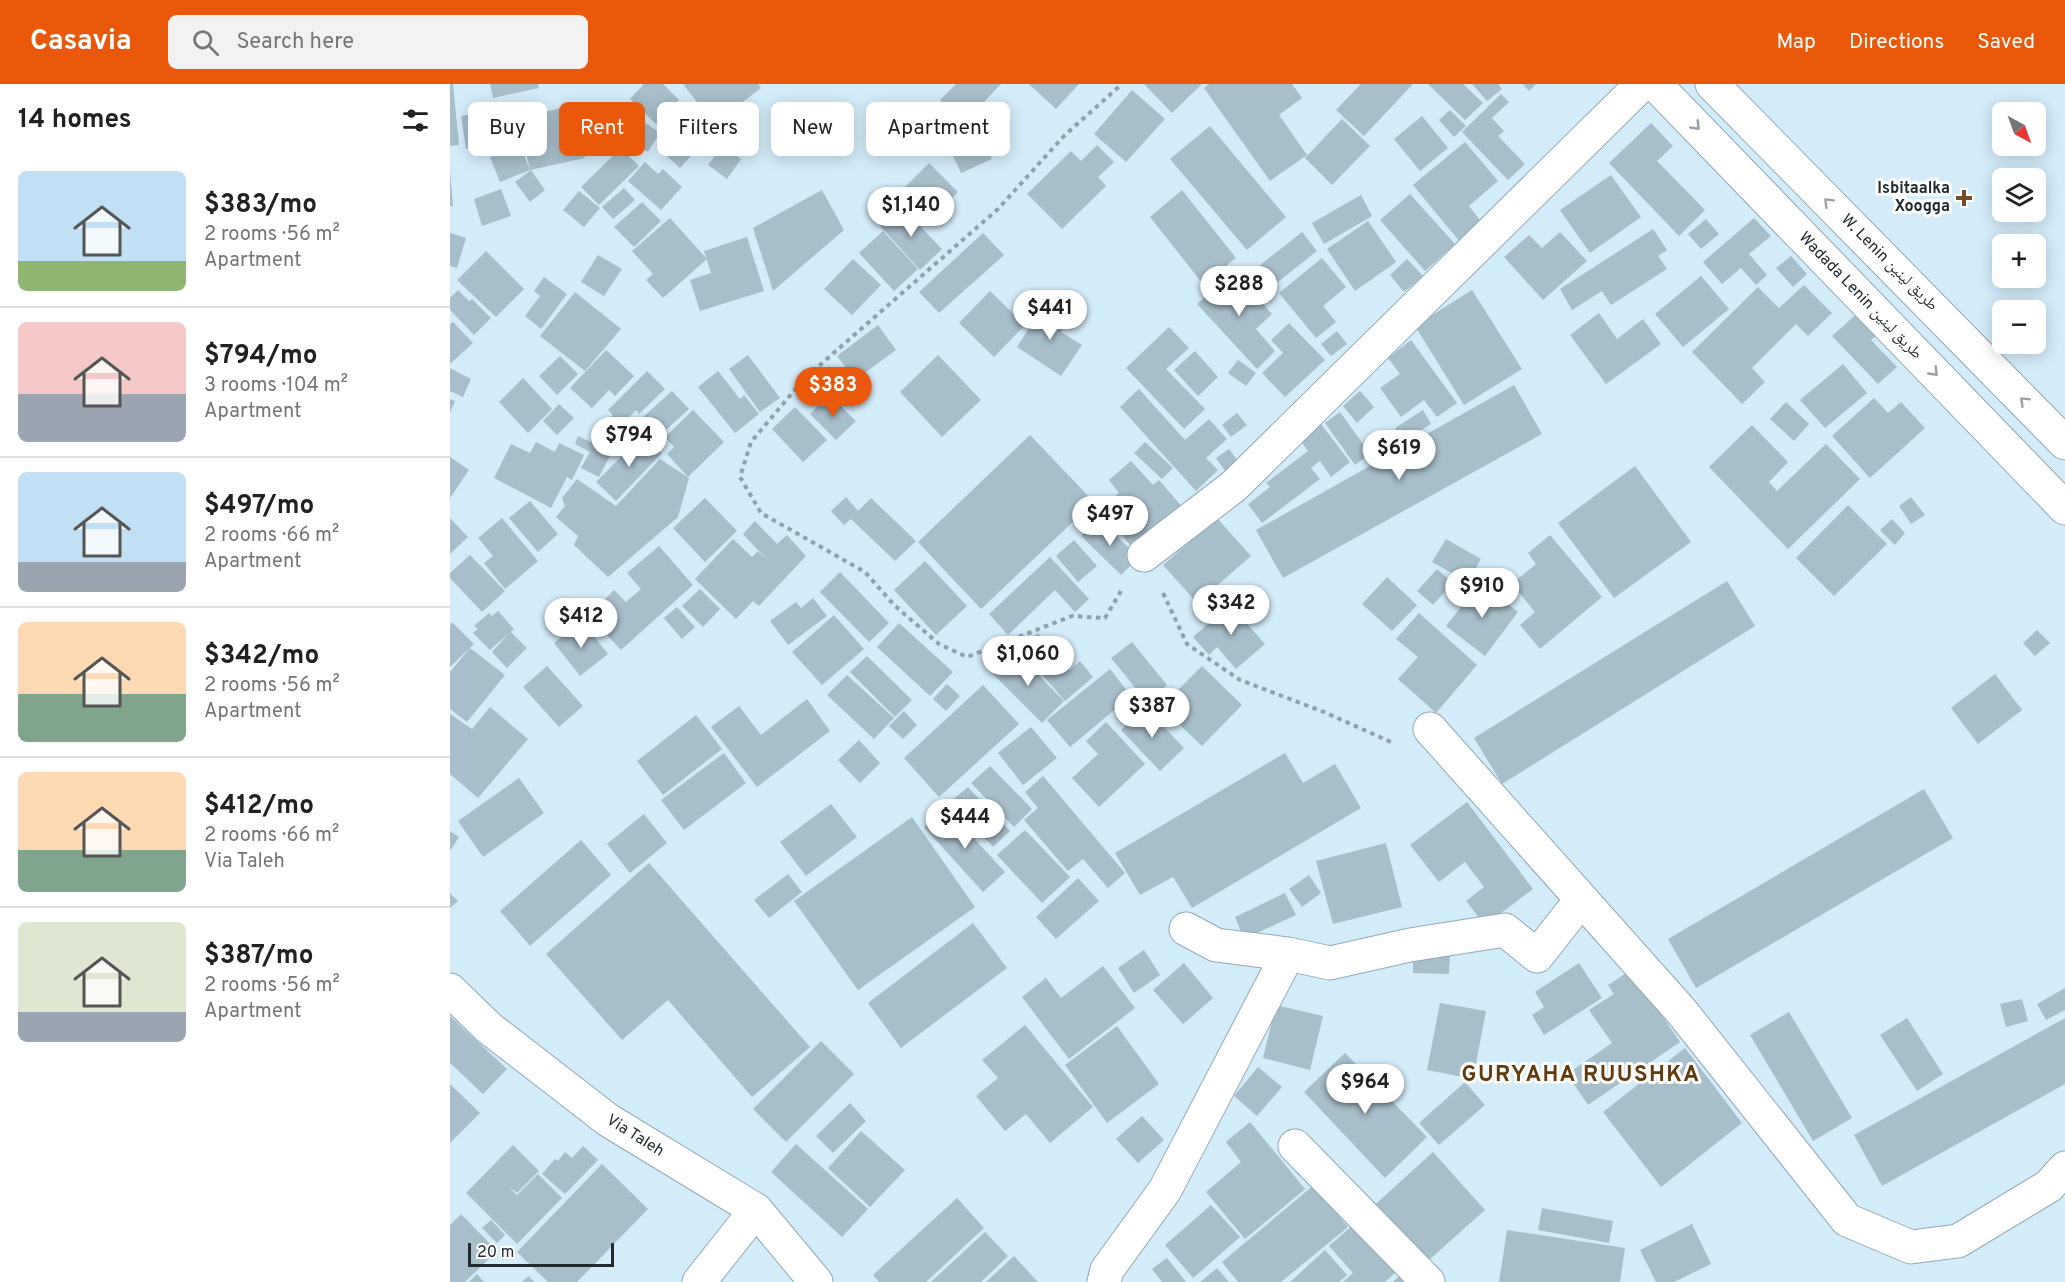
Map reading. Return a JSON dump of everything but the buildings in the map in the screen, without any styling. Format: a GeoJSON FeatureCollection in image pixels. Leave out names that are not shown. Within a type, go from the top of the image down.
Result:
{"type":"FeatureCollection","features":[{"type":"Feature","properties":{"kind":"street"},"geometry":{"type":"LineString","coordinates":[[1144,555],[1234,486],[1642,84]]}},
{"type":"Feature","properties":{"kind":"street","name":"Wadada Lenin طريق لينين"},"geometry":{"type":"LineString","coordinates":[[1655,84],[2065,508]]}},
{"type":"Feature","properties":{"kind":"street","name":"W. Lenin طريق لينين"},"geometry":{"type":"LineString","coordinates":[[1712,84],[2065,443]]}},
{"type":"Feature","properties":{"kind":"street"},"geometry":{"type":"LineString","coordinates":[[1430,729],[1682,1012],[1847,1220],[1911,1247],[1958,1241],[2049,1185],[2065,1168]]}},
{"type":"Feature","properties":{"kind":"street"},"geometry":{"type":"LineString","coordinates":[[1186,929],[1216,945],[1288,954],[1330,963],[1410,945],[1505,930],[1537,956],[1581,900]]}},
{"type":"Feature","properties":{"kind":"street"},"geometry":{"type":"LineString","coordinates":[[1104,1282],[1107,1270],[1165,1190],[1288,954]]}},
{"type":"Feature","properties":{"kind":"street","name":"Via Taleh"},"geometry":{"type":"LineString","coordinates":[[450,990],[489,1028],[608,1120],[756,1210],[816,1282]]}},
{"type":"Feature","properties":{"kind":"street"},"geometry":{"type":"LineString","coordinates":[[1295,1146],[1428,1282]]}},
{"type":"Feature","properties":{"kind":"street"},"geometry":{"type":"LineString","coordinates":[[699,1282],[756,1210]]}},
{"type":"Feature","properties":{"kind":"path"},"geometry":{"type":"LineString","coordinates":[[1122,84],[1064,136],[998,209],[804,379],[751,442],[740,477],[761,513],[865,572],[894,605],[939,644],[967,657],[1072,616],[1105,618],[1144,555]]}},
{"type":"Feature","properties":{"kind":"path"},"geometry":{"type":"LineString","coordinates":[[1144,555],[1187,644],[1240,680],[1324,712],[1394,743],[1430,729]]}},
{"type":"Feature","properties":{"kind":"place","name":"Isbitaalka Xoogga"},"geometry":{"type":"Point","coordinates":[1964,198]}},
{"type":"Feature","properties":{"kind":"district","name":"GURYAHA RUUSHKA"},"geometry":{"type":"Point","coordinates":[1581,1075]}}]}
